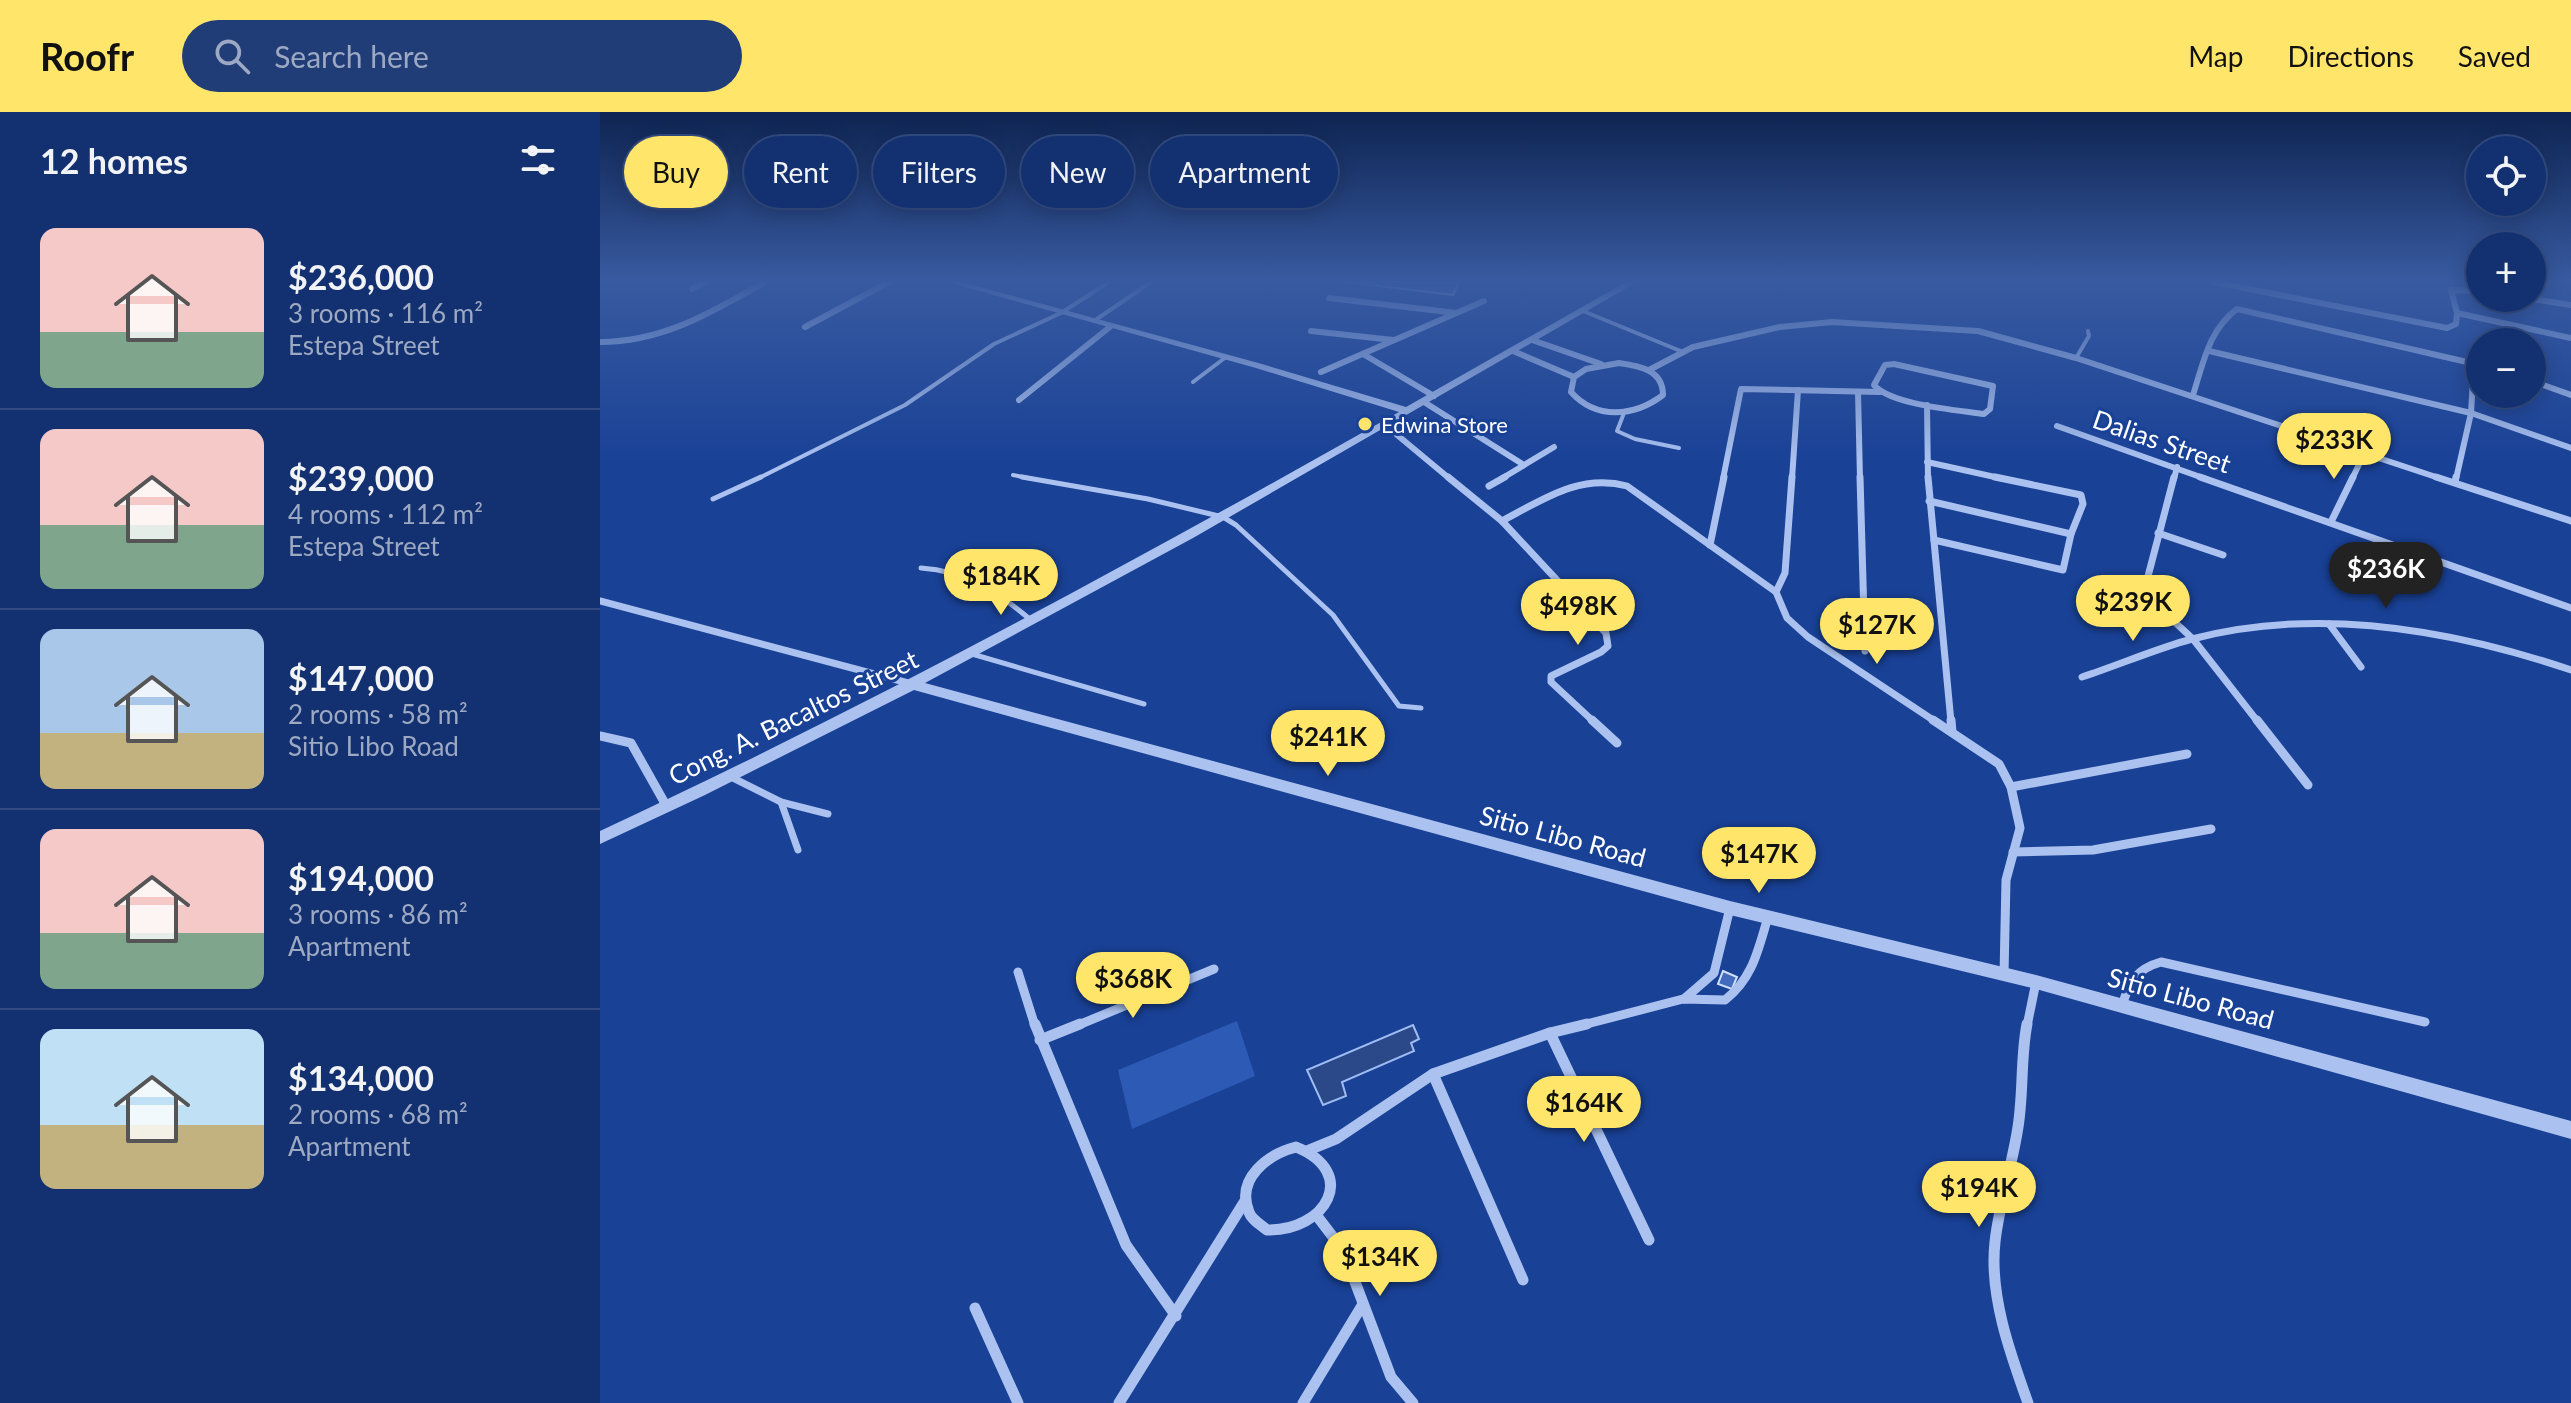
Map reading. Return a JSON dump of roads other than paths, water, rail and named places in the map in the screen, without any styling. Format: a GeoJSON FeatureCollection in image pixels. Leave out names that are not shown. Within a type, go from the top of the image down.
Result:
{"type":"FeatureCollection","features":[{"type":"Feature","properties":{"kind":"street"},"geometry":{"type":"LineString","coordinates":[[1019,400],[1091,342]]}},
{"type":"Feature","properties":{"kind":"street"},"geometry":{"type":"LineString","coordinates":[[1171,342],[1408,411]]}},
{"type":"Feature","properties":{"kind":"street"},"geometry":{"type":"LineString","coordinates":[[1321,372],[1389,342]]}},
{"type":"Feature","properties":{"kind":"street","name":"Cong. A. Bacaltos Street"},"geometry":{"type":"LineString","coordinates":[[600,838],[731,777],[914,685],[1223,517],[1528,342]]}},
{"type":"Feature","properties":{"kind":"street"},"geometry":{"type":"LineString","coordinates":[[1539,342],[1602,364]]}},
{"type":"Feature","properties":{"kind":"street"},"geometry":{"type":"LineString","coordinates":[[1649,370],[1683,352],[1721,342]]}},
{"type":"Feature","properties":{"kind":"street"},"geometry":{"type":"LineString","coordinates":[[2019,342],[2193,395],[2571,521]]}},
{"type":"Feature","properties":{"kind":"street"},"geometry":{"type":"LineString","coordinates":[[2193,395],[2213,342]]}},
{"type":"Feature","properties":{"kind":"street"},"geometry":{"type":"LineString","coordinates":[[2382,342],[2466,361]]}},
{"type":"Feature","properties":{"kind":"street"},"geometry":{"type":"LineString","coordinates":[[1513,351],[1574,377]]}},
{"type":"Feature","properties":{"kind":"street"},"geometry":{"type":"LineString","coordinates":[[2209,351],[2471,413],[2571,448]]}},
{"type":"Feature","properties":{"kind":"street"},"geometry":{"type":"LineString","coordinates":[[1363,354],[1524,465]]}},
{"type":"Feature","properties":{"kind":"street"},"geometry":{"type":"LineString","coordinates":[[1602,364],[1627,364],[1649,370],[1659,377],[1664,386],[1663,395],[1641,410],[1610,412],[1585,405],[1571,392],[1574,377],[1602,364]]}},
{"type":"Feature","properties":{"kind":"street"},"geometry":{"type":"LineString","coordinates":[[1710,545],[1741,389],[1880,392],[1927,405],[1984,414],[1990,409],[1993,386],[1894,364],[1885,365],[1874,385],[1880,392]]}},
{"type":"Feature","properties":{"kind":"street"},"geometry":{"type":"LineString","coordinates":[[2546,386],[2571,395]]}},
{"type":"Feature","properties":{"kind":"street"},"geometry":{"type":"LineString","coordinates":[[1776,592],[1785,573],[1798,390]]}},
{"type":"Feature","properties":{"kind":"street"},"geometry":{"type":"LineString","coordinates":[[1858,392],[1865,651]]}},
{"type":"Feature","properties":{"kind":"street"},"geometry":{"type":"LineString","coordinates":[[1927,405],[1929,501],[1952,732]]}},
{"type":"Feature","properties":{"kind":"street"},"geometry":{"type":"LineString","coordinates":[[2455,482],[2472,408]]}},
{"type":"Feature","properties":{"kind":"street"},"geometry":{"type":"LineString","coordinates":[[1384,424],[1502,521],[1606,633],[1608,646],[1597,657],[1556,671],[1551,676],[1551,682],[1617,743]]}},
{"type":"Feature","properties":{"kind":"street","name":"Dalias Street"},"geometry":{"type":"LineString","coordinates":[[2057,426],[2571,608]]}},
{"type":"Feature","properties":{"kind":"street"},"geometry":{"type":"LineString","coordinates":[[1489,486],[1554,447]]}},
{"type":"Feature","properties":{"kind":"street"},"geometry":{"type":"LineString","coordinates":[[2331,522],[2364,454]]}},
{"type":"Feature","properties":{"kind":"street"},"geometry":{"type":"LineString","coordinates":[[1927,462],[2081,495],[2083,504],[2071,534],[2063,570],[1934,540]]}},
{"type":"Feature","properties":{"kind":"street"},"geometry":{"type":"LineString","coordinates":[[2177,467],[2147,580],[2152,601],[2193,639],[2308,785]]}},
{"type":"Feature","properties":{"kind":"street"},"geometry":{"type":"LineString","coordinates":[[1502,521],[1569,488],[1595,480],[1611,479],[1627,486],[1776,592],[1787,618],[1808,637],[1999,764],[2011,787],[2020,828],[2006,880],[2004,975]]}},
{"type":"Feature","properties":{"kind":"street"},"geometry":{"type":"LineString","coordinates":[[1929,501],[2071,534]]}},
{"type":"Feature","properties":{"kind":"street"},"geometry":{"type":"LineString","coordinates":[[2158,533],[2223,555]]}},
{"type":"Feature","properties":{"kind":"street"},"geometry":{"type":"LineString","coordinates":[[600,601],[914,685]]}},
{"type":"Feature","properties":{"kind":"street"},"geometry":{"type":"LineString","coordinates":[[2082,677],[2193,639],[2250,628],[2367,623],[2470,641],[2571,670]]}},
{"type":"Feature","properties":{"kind":"street"},"geometry":{"type":"LineString","coordinates":[[2329,624],[2361,667]]}},
{"type":"Feature","properties":{"kind":"street","name":"Sitio Libo Road"},"geometry":{"type":"LineString","coordinates":[[914,685],[1730,908],[2036,982],[2571,1130]]}},
{"type":"Feature","properties":{"kind":"street"},"geometry":{"type":"LineString","coordinates":[[600,736],[631,743],[667,807]]}},
{"type":"Feature","properties":{"kind":"street"},"geometry":{"type":"LineString","coordinates":[[2011,787],[2187,754]]}},
{"type":"Feature","properties":{"kind":"street"},"geometry":{"type":"LineString","coordinates":[[2013,852],[2093,850],[2211,829]]}},
{"type":"Feature","properties":{"kind":"street"},"geometry":{"type":"LineString","coordinates":[[1683,999],[1714,973],[1730,908]]}},
{"type":"Feature","properties":{"kind":"street"},"geometry":{"type":"LineString","coordinates":[[1119,1403],[1245,1201],[1246,1187],[1260,1163],[1283,1149],[1309,1150],[1336,1139],[1433,1074],[1550,1033],[1683,999],[1725,1000],[1740,988],[1751,972],[1773,919]]}},
{"type":"Feature","properties":{"kind":"street"},"geometry":{"type":"LineString","coordinates":[[2122,1006],[2131,975],[2145,966],[2161,962],[2425,1022]]}},
{"type":"Feature","properties":{"kind":"street"},"geometry":{"type":"LineString","coordinates":[[1040,1040],[1214,969]]}},
{"type":"Feature","properties":{"kind":"street"},"geometry":{"type":"LineString","coordinates":[[1018,972],[1040,1040],[1126,1245],[1176,1316]]}},
{"type":"Feature","properties":{"kind":"street"},"geometry":{"type":"LineString","coordinates":[[2028,1403],[2010,1352],[1995,1276],[1995,1242],[2018,1130],[2022,1049],[2036,982]]}},
{"type":"Feature","properties":{"kind":"street"},"geometry":{"type":"LineString","coordinates":[[1550,1033],[1649,1240]]}},
{"type":"Feature","properties":{"kind":"street"},"geometry":{"type":"LineString","coordinates":[[1433,1074],[1523,1280]]}},
{"type":"Feature","properties":{"kind":"street"},"geometry":{"type":"LineString","coordinates":[[1245,1201],[1256,1223],[1279,1233],[1306,1225],[1326,1204],[1330,1177],[1327,1165],[1309,1150]]}},
{"type":"Feature","properties":{"kind":"street"},"geometry":{"type":"LineString","coordinates":[[1317,1216],[1343,1250],[1391,1377],[1413,1403]]}},
{"type":"Feature","properties":{"kind":"street"},"geometry":{"type":"LineString","coordinates":[[1303,1403],[1363,1304]]}},
{"type":"Feature","properties":{"kind":"street"},"geometry":{"type":"LineString","coordinates":[[975,1308],[1018,1403]]}},
{"type":"Feature","properties":{"kind":"lane"},"geometry":{"type":"LineString","coordinates":[[713,499],[905,405],[998,342]]}},
{"type":"Feature","properties":{"kind":"lane"},"geometry":{"type":"LineString","coordinates":[[1659,342],[1683,352]]}},
{"type":"Feature","properties":{"kind":"lane"},"geometry":{"type":"LineString","coordinates":[[2076,358],[2085,342]]}},
{"type":"Feature","properties":{"kind":"lane"},"geometry":{"type":"LineString","coordinates":[[1193,382],[1226,357]]}},
{"type":"Feature","properties":{"kind":"lane"},"geometry":{"type":"LineString","coordinates":[[1624,413],[1617,431],[1635,439],[1679,448]]}},
{"type":"Feature","properties":{"kind":"lane"},"geometry":{"type":"LineString","coordinates":[[1013,475],[1148,499],[1223,517],[1236,525],[1333,615],[1399,706],[1421,708]]}},
{"type":"Feature","properties":{"kind":"lane"},"geometry":{"type":"LineString","coordinates":[[921,568],[968,575],[1004,595],[1032,621]]}},
{"type":"Feature","properties":{"kind":"lane"},"geometry":{"type":"LineString","coordinates":[[972,654],[1144,704]]}},
{"type":"Feature","properties":{"kind":"lane"},"geometry":{"type":"LineString","coordinates":[[731,777],[781,802],[828,814]]}},
{"type":"Feature","properties":{"kind":"lane"},"geometry":{"type":"LineString","coordinates":[[781,802],[798,850]]}},
{"type":"Feature","properties":{"kind":"place","name":"Edwina Store"},"geometry":{"type":"Point","coordinates":[1365,424]}}]}
